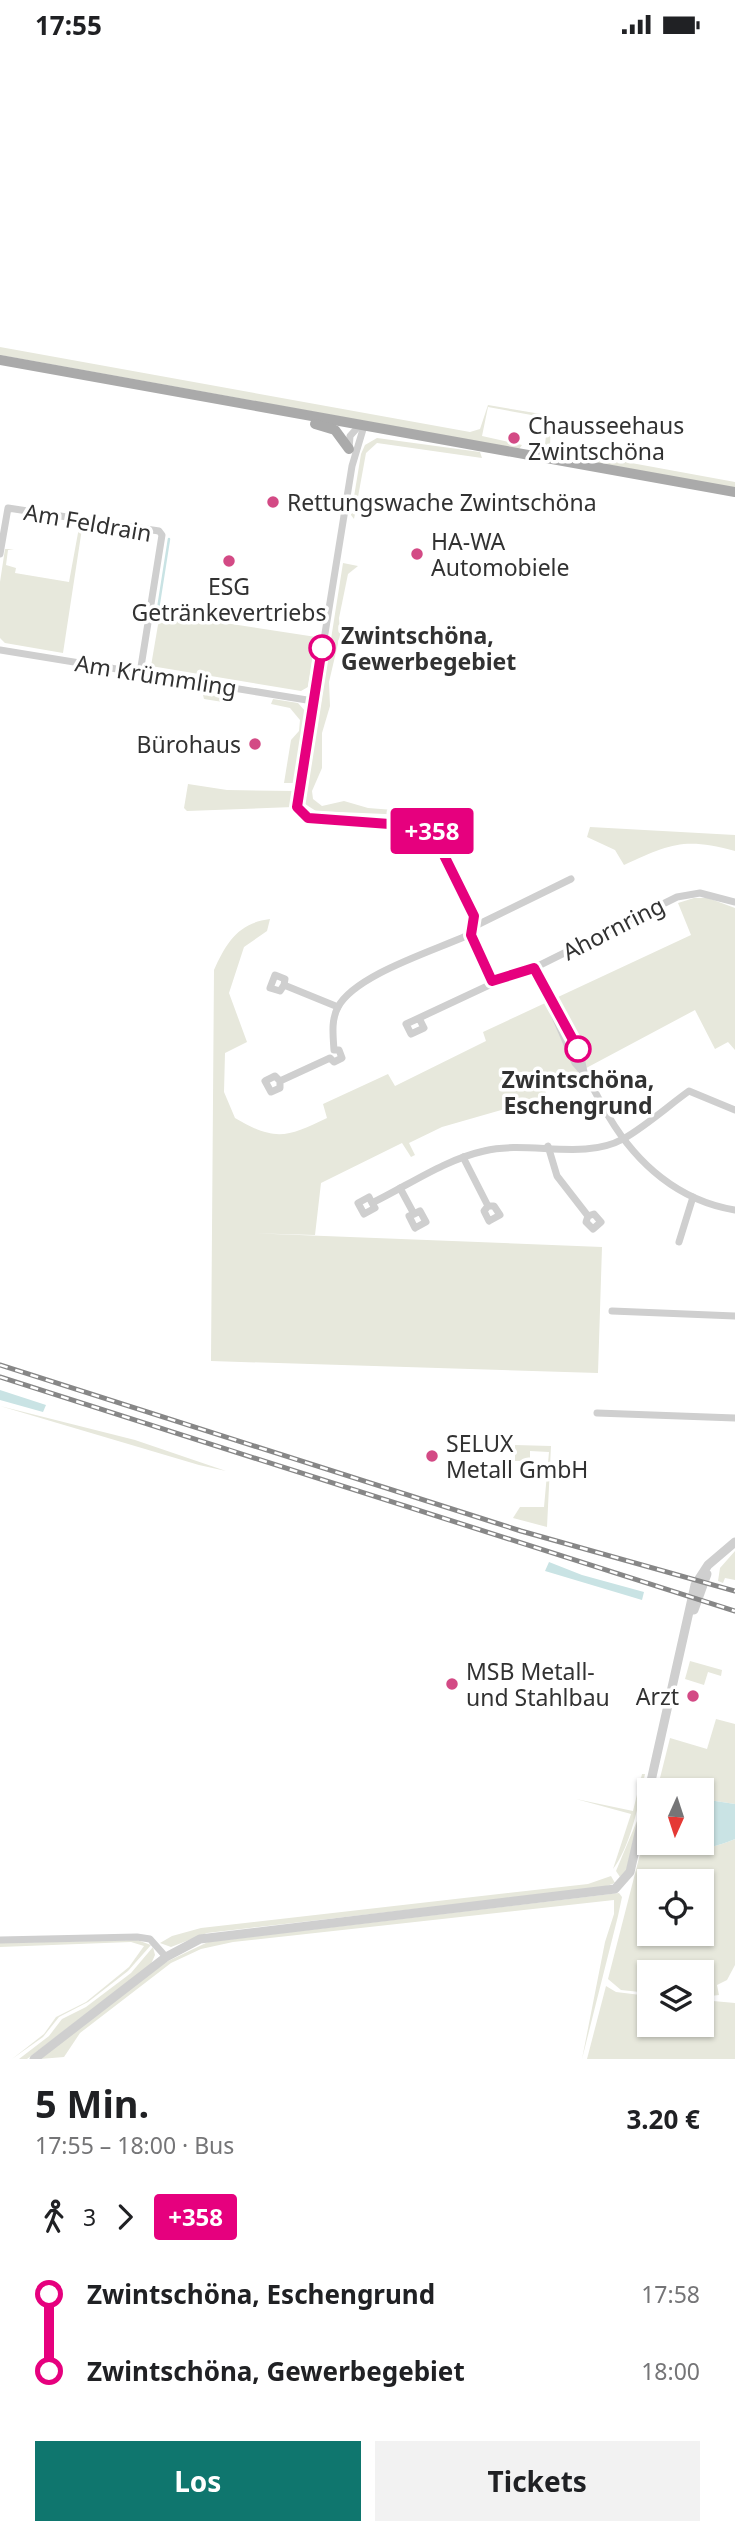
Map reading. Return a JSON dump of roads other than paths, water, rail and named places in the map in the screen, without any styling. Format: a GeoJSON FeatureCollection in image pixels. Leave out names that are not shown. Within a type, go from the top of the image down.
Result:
{"type":"FeatureCollection","features":[{"type":"Feature","properties":{"kind":"main road"},"geometry":{"type":"LineString","coordinates":[[0,359],[735,492]]}},
{"type":"Feature","properties":{"kind":"main road"},"geometry":{"type":"LineString","coordinates":[[269,408],[289,418],[335,430],[349,449]]}},
{"type":"Feature","properties":{"kind":"street"},"geometry":{"type":"LineString","coordinates":[[352,466],[349,449],[351,436],[362,426]]}},
{"type":"Feature","properties":{"kind":"street"},"geometry":{"type":"LineString","coordinates":[[362,426],[352,466],[297,799],[301,812],[308,818],[430,827],[474,916],[472,937],[496,982]]}},
{"type":"Feature","properties":{"kind":"street","name":"Am Feldrain"},"geometry":{"type":"LineString","coordinates":[[0,554],[8,508],[159,531],[162,535],[140,673]]}},
{"type":"Feature","properties":{"kind":"street","name":"Am Krümmling"},"geometry":{"type":"LineString","coordinates":[[0,650],[313,701]]}},
{"type":"Feature","properties":{"kind":"street"},"geometry":{"type":"LineString","coordinates":[[334,1050],[333,1023],[338,1007],[347,994],[365,981],[466,936],[473,928],[571,879]]}},
{"type":"Feature","properties":{"kind":"street","name":"Ahornring"},"geometry":{"type":"LineString","coordinates":[[419,1018],[526,968],[534,968],[677,897],[700,893],[735,902]]}},
{"type":"Feature","properties":{"kind":"street"},"geometry":{"type":"LineString","coordinates":[[534,968],[575,1063],[584,1072],[623,1139],[653,1172],[693,1197],[735,1210]]}},
{"type":"Feature","properties":{"kind":"street"},"geometry":{"type":"LineString","coordinates":[[284,985],[338,1007]]}},
{"type":"Feature","properties":{"kind":"street"},"geometry":{"type":"LineString","coordinates":[[334,1050],[339,1050],[342,1058],[334,1062],[330,1058],[330,1052],[334,1050]]}},
{"type":"Feature","properties":{"kind":"street"},"geometry":{"type":"LineString","coordinates":[[280,1081],[330,1058]]}},
{"type":"Feature","properties":{"kind":"street"},"geometry":{"type":"LineString","coordinates":[[372,1203],[463,1157],[500,1147],[584,1148],[623,1139],[689,1091],[735,1109]]}},
{"type":"Feature","properties":{"kind":"street"},"geometry":{"type":"LineString","coordinates":[[548,1146],[557,1177],[588,1216]]}},
{"type":"Feature","properties":{"kind":"street"},"geometry":{"type":"LineString","coordinates":[[463,1157],[488,1206]]}},
{"type":"Feature","properties":{"kind":"street"},"geometry":{"type":"LineString","coordinates":[[400,1188],[414,1214]]}},
{"type":"Feature","properties":{"kind":"street"},"geometry":{"type":"LineString","coordinates":[[678,1242],[693,1197]]}},
{"type":"Feature","properties":{"kind":"street"},"geometry":{"type":"LineString","coordinates":[[612,1311],[735,1317]]}},
{"type":"Feature","properties":{"kind":"street"},"geometry":{"type":"LineString","coordinates":[[597,1413],[735,1418]]}},
{"type":"Feature","properties":{"kind":"street"},"geometry":{"type":"LineString","coordinates":[[652,1778],[695,1585],[708,1565],[735,1542]]}},
{"type":"Feature","properties":{"kind":"street"},"geometry":{"type":"LineString","coordinates":[[34,2059],[166,1957],[190,1943],[212,1936],[608,1891],[621,1885],[630,1872],[637,1842]]}},
{"type":"Feature","properties":{"kind":"street"},"geometry":{"type":"LineString","coordinates":[[0,1940],[145,1937],[166,1957]]}},
{"type":"Feature","properties":{"kind":"water"},"geometry":{"type":"Polygon","coordinates":[[[0,1390],[46,1405],[43,1412],[0,1400],[0,1390]]]}},
{"type":"Feature","properties":{"kind":"water"},"geometry":{"type":"Polygon","coordinates":[[[549,1562],[582,1575],[644,1592],[642,1600],[545,1571],[549,1562]]]}},
{"type":"Feature","properties":{"kind":"water"},"geometry":{"type":"Polygon","coordinates":[[[714,1801],[735,1804],[735,1839],[715,1846],[714,1801]]]}},
{"type":"Feature","properties":{"kind":"waterway"},"geometry":{"type":"LineString","coordinates":[[158,609],[169,539]]}},
{"type":"Feature","properties":{"kind":"railway"},"geometry":{"type":"LineString","coordinates":[[0,1365],[521,1531],[735,1591]]}},
{"type":"Feature","properties":{"kind":"railway"},"geometry":{"type":"LineString","coordinates":[[0,1377],[735,1611]]}},
{"type":"Feature","properties":{"kind":"place","name":"Chausseehaus Zwintschöna"},"geometry":{"type":"Point","coordinates":[514,438]}},
{"type":"Feature","properties":{"kind":"place","name":"Rettungswache Zwintschöna"},"geometry":{"type":"Point","coordinates":[273,502]}},
{"type":"Feature","properties":{"kind":"place","name":"HA-WA Automobiele"},"geometry":{"type":"Point","coordinates":[417,554]}},
{"type":"Feature","properties":{"kind":"place","name":"ESG Getränkevertriebs"},"geometry":{"type":"Point","coordinates":[229,561]}},
{"type":"Feature","properties":{"kind":"place","name":"Zwintschöna, Gewerbegebiet"},"geometry":{"type":"Point","coordinates":[322,648]}},
{"type":"Feature","properties":{"kind":"place","name":"Bürohaus"},"geometry":{"type":"Point","coordinates":[255,744]}},
{"type":"Feature","properties":{"kind":"place","name":"Zwintschöna, Eschengrund"},"geometry":{"type":"Point","coordinates":[578,1049]}},
{"type":"Feature","properties":{"kind":"place","name":"SELUX Metall GmbH"},"geometry":{"type":"Point","coordinates":[432,1456]}},
{"type":"Feature","properties":{"kind":"place","name":"MSB Metall- und Stahlbau"},"geometry":{"type":"Point","coordinates":[452,1684]}},
{"type":"Feature","properties":{"kind":"place","name":"Arzt"},"geometry":{"type":"Point","coordinates":[693,1696]}}]}
